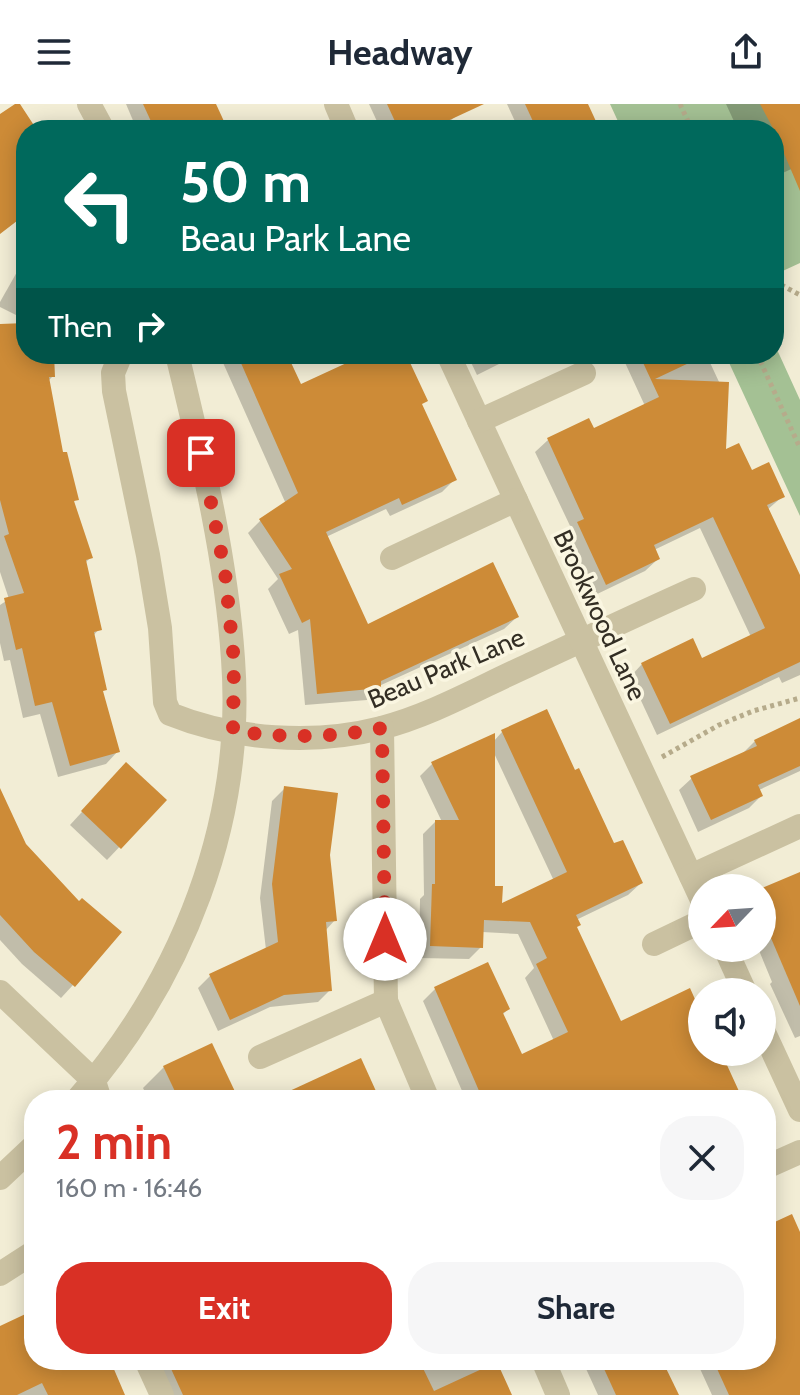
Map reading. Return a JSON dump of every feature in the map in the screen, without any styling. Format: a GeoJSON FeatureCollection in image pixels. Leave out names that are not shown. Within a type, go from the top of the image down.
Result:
{"type":"FeatureCollection","features":[{"type":"Feature","properties":{"kind":"street","name":"Beau Park Lane"},"geometry":{"type":"LineString","coordinates":[[117,364],[113,373],[114,391],[160,628],[165,702],[170,714],[190,722],[233,731],[294,737],[342,736],[382,728],[444,704],[694,589]]}},
{"type":"Feature","properties":{"kind":"street"},"geometry":{"type":"LineString","coordinates":[[0,992],[97,1090],[173,959],[214,855],[225,800],[233,731],[234,661],[225,572],[179,364]]}},
{"type":"Feature","properties":{"kind":"street","name":"Brookwood Lane"},"geometry":{"type":"LineString","coordinates":[[453,364],[690,874]]}},
{"type":"Feature","properties":{"kind":"street"},"geometry":{"type":"LineString","coordinates":[[479,421],[584,373]]}},
{"type":"Feature","properties":{"kind":"street"},"geometry":{"type":"LineString","coordinates":[[392,558],[516,500]]}},
{"type":"Feature","properties":{"kind":"street"},"geometry":{"type":"LineString","coordinates":[[382,728],[386,1001],[424,1090]]}},
{"type":"Feature","properties":{"kind":"street"},"geometry":{"type":"LineString","coordinates":[[695,874],[800,826]]}},
{"type":"Feature","properties":{"kind":"street"},"geometry":{"type":"LineString","coordinates":[[654,944],[688,928]]}},
{"type":"Feature","properties":{"kind":"street"},"geometry":{"type":"LineString","coordinates":[[260,1057],[386,1001]]}},
{"type":"Feature","properties":{"kind":"street"},"geometry":{"type":"LineString","coordinates":[[776,1050],[793,1076],[800,1110]]}},
{"type":"Feature","properties":{"kind":"street"},"geometry":{"type":"LineString","coordinates":[[776,1163],[800,1152]]}},
{"type":"Feature","properties":{"kind":"street"},"geometry":{"type":"LineString","coordinates":[[0,1178],[24,1155]]}},
{"type":"Feature","properties":{"kind":"street"},"geometry":{"type":"LineString","coordinates":[[0,1274],[24,1258]]}},
{"type":"Feature","properties":{"kind":"street"},"geometry":{"type":"LineString","coordinates":[[151,1370],[162,1395]]}},
{"type":"Feature","properties":{"kind":"street"},"geometry":{"type":"LineString","coordinates":[[547,1370],[558,1395]]}},
{"type":"Feature","properties":{"kind":"path"},"geometry":{"type":"LineString","coordinates":[[762,364],[800,448]]}},
{"type":"Feature","properties":{"kind":"path"},"geometry":{"type":"LineString","coordinates":[[641,767],[691,743],[719,725],[753,711],[800,698]]}},
{"type":"Feature","properties":{"kind":"green space"},"geometry":{"type":"Polygon","coordinates":[[[610,104],[800,104],[800,263],[784,270],[784,120],[617,120],[610,104]]]}},
{"type":"Feature","properties":{"kind":"green space"},"geometry":{"type":"Polygon","coordinates":[[[730,364],[784,364],[800,400],[800,516],[730,364]]]}},
{"type":"Feature","properties":{"kind":"building"},"geometry":{"type":"Polygon","coordinates":[[[20,104],[30,120],[16,120],[16,222],[0,234],[0,114],[20,104]]]}},
{"type":"Feature","properties":{"kind":"building"},"geometry":{"type":"Polygon","coordinates":[[[143,104],[216,104],[223,120],[150,120],[143,104]]]}},
{"type":"Feature","properties":{"kind":"building"},"geometry":{"type":"Polygon","coordinates":[[[387,104],[484,104],[450,120],[394,120],[387,104]]]}},
{"type":"Feature","properties":{"kind":"building"},"geometry":{"type":"Polygon","coordinates":[[[525,104],[588,104],[595,120],[532,120],[525,104]]]}},
{"type":"Feature","properties":{"kind":"building"},"geometry":{"type":"Polygon","coordinates":[[[760,104],[800,104],[800,191],[784,153],[784,120],[769,120],[760,104]]]}},
{"type":"Feature","properties":{"kind":"building"},"geometry":{"type":"Polygon","coordinates":[[[16,323],[16,364],[54,364],[55,377],[49,377],[63,452],[67,452],[79,500],[74,501],[93,558],[86,560],[102,630],[94,632],[107,690],[103,691],[120,752],[70,766],[52,702],[35,706],[22,648],[16,650],[4,598],[24,593],[4,536],[9,534],[0,500],[0,324],[16,323]]]}},
{"type":"Feature","properties":{"kind":"building"},"geometry":{"type":"Polygon","coordinates":[[[241,364],[292,364],[301,384],[344,364],[411,364],[428,401],[422,404],[457,480],[402,505],[399,498],[326,532],[368,624],[493,562],[519,617],[381,681],[381,688],[317,694],[310,619],[302,623],[279,574],[292,569],[259,519],[298,493],[241,364]]]}},
{"type":"Feature","properties":{"kind":"building"},"geometry":{"type":"Polygon","coordinates":[[[644,364],[687,364],[655,379],[729,382],[726,449],[739,443],[752,470],[769,462],[785,497],[767,505],[800,575],[800,662],[670,724],[641,663],[693,638],[702,658],[765,628],[713,517],[654,545],[660,559],[606,585],[577,522],[584,519],[547,438],[589,418],[594,428],[659,397],[644,364]]]}},
{"type":"Feature","properties":{"kind":"building"},"geometry":{"type":"Polygon","coordinates":[[[547,709],[614,843],[623,840],[643,883],[576,915],[581,925],[577,927],[621,1021],[688,989],[688,1066],[727,1066],[738,1090],[479,1090],[434,987],[488,962],[510,1009],[503,1013],[522,1054],[568,1032],[536,964],[547,958],[530,922],[484,920],[483,948],[430,946],[432,884],[435,884],[435,820],[459,820],[431,762],[495,733],[495,886],[503,886],[502,903],[567,872],[501,730],[547,709]]]}},
{"type":"Feature","properties":{"kind":"building"},"geometry":{"type":"Polygon","coordinates":[[[800,718],[800,766],[758,785],[763,796],[711,820],[690,776],[757,746],[754,740],[800,718]]]}},
{"type":"Feature","properties":{"kind":"building"},"geometry":{"type":"Polygon","coordinates":[[[126,762],[167,800],[121,849],[81,811],[126,762]]]}},
{"type":"Feature","properties":{"kind":"building"},"geometry":{"type":"Polygon","coordinates":[[[284,786],[338,793],[330,855],[337,921],[326,922],[332,991],[284,995],[230,1020],[209,974],[278,942],[272,884],[284,786]]]}},
{"type":"Feature","properties":{"kind":"building"},"geometry":{"type":"Polygon","coordinates":[[[0,788],[26,844],[79,901],[82,898],[122,932],[75,987],[34,952],[0,915],[0,788]]]}},
{"type":"Feature","properties":{"kind":"building"},"geometry":{"type":"Polygon","coordinates":[[[800,872],[800,1006],[776,950],[776,882],[800,872]]]}},
{"type":"Feature","properties":{"kind":"building"},"geometry":{"type":"Polygon","coordinates":[[[212,1043],[234,1090],[174,1090],[163,1066],[212,1043]]]}},
{"type":"Feature","properties":{"kind":"building"},"geometry":{"type":"Polygon","coordinates":[[[361,1058],[375,1090],[292,1090],[361,1058]]]}},
{"type":"Feature","properties":{"kind":"building"},"geometry":{"type":"Polygon","coordinates":[[[792,1214],[800,1232],[800,1395],[729,1395],[718,1370],[776,1370],[776,1221],[792,1214]]]}},
{"type":"Feature","properties":{"kind":"building"},"geometry":{"type":"Polygon","coordinates":[[[24,1315],[24,1370],[114,1370],[125,1395],[48,1395],[42,1383],[17,1395],[0,1395],[0,1326],[24,1315]]]}},
{"type":"Feature","properties":{"kind":"building"},"geometry":{"type":"Polygon","coordinates":[[[172,1370],[424,1370],[434,1391],[480,1370],[501,1370],[512,1395],[183,1395],[172,1370]]]}},
{"type":"Feature","properties":{"kind":"building"},"geometry":{"type":"Polygon","coordinates":[[[605,1370],[667,1370],[679,1395],[616,1395],[605,1370]]]}},
{"type":"Feature","properties":{"kind":"route"},"geometry":{"type":"LineString","coordinates":[[201,453],[225,572],[234,661],[233,731],[294,737],[342,736],[382,728],[385,939]]}}]}
